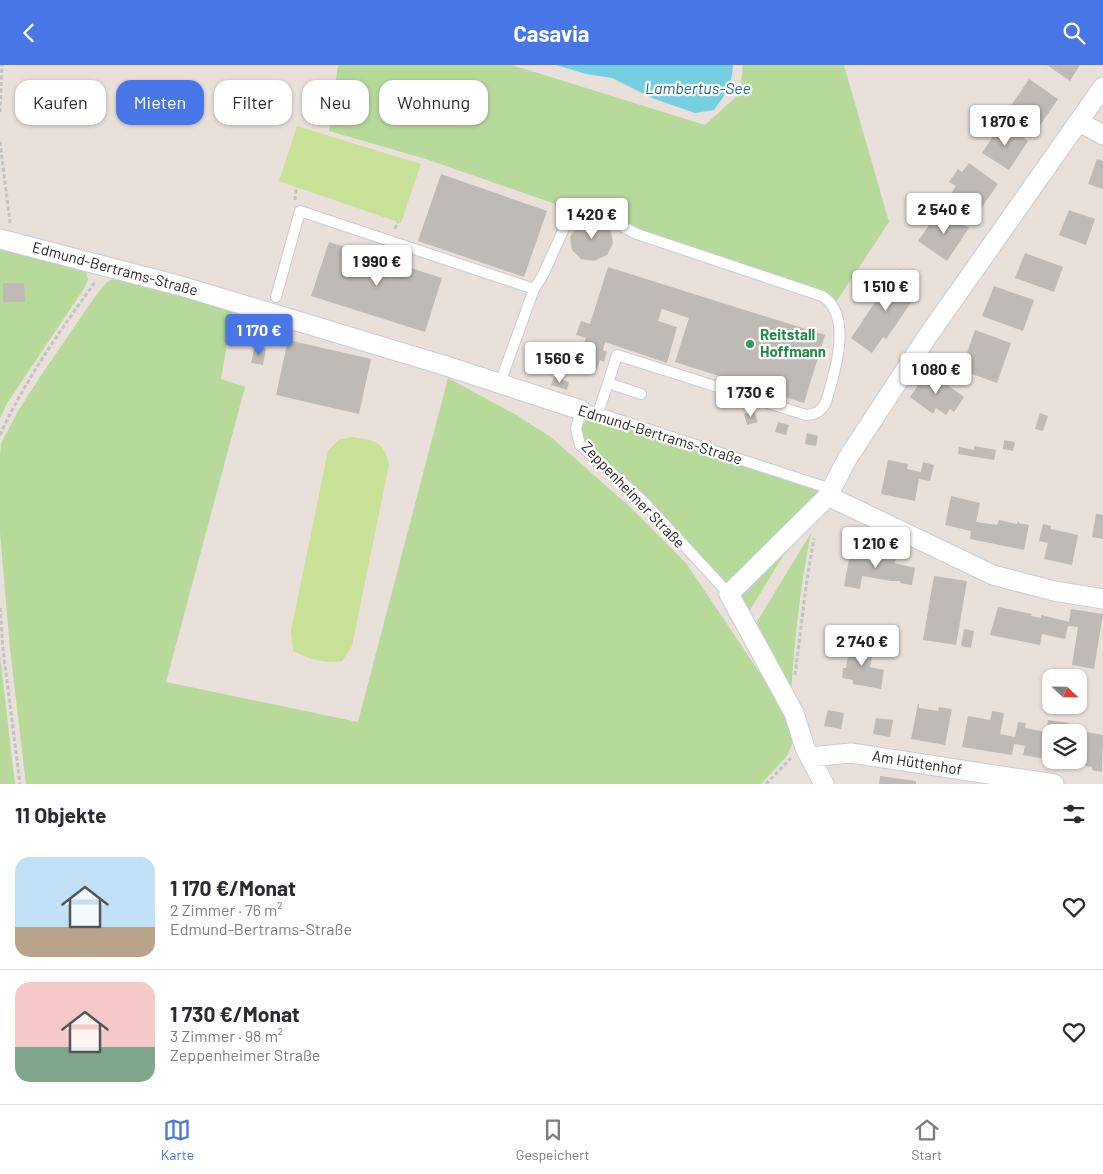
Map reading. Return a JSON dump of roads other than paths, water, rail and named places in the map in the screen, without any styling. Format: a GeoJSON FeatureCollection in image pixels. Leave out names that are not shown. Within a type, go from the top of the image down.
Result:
{"type":"FeatureCollection","features":[{"type":"Feature","properties":{"kind":"street"},"geometry":{"type":"LineString","coordinates":[[729,595],[829,493],[846,459],[927,337],[1103,87]]}},
{"type":"Feature","properties":{"kind":"street"},"geometry":{"type":"LineString","coordinates":[[1079,122],[1103,135]]}},
{"type":"Feature","properties":{"kind":"street","name":"Edmund-Bertrams-Straße"},"geometry":{"type":"LineString","coordinates":[[6,240],[180,286],[589,411]]}},
{"type":"Feature","properties":{"kind":"street","name":"Edmund-Bertrams-Straße"},"geometry":{"type":"LineString","coordinates":[[829,493],[993,575],[1054,591],[1103,599]]}},
{"type":"Feature","properties":{"kind":"street","name":"Zeppenheimer Straße"},"geometry":{"type":"LineString","coordinates":[[729,595],[794,713],[808,752],[824,784]]}},
{"type":"Feature","properties":{"kind":"street","name":"Am Hüttenhof"},"geometry":{"type":"LineString","coordinates":[[808,752],[851,753],[1054,784]]}},
{"type":"Feature","properties":{"kind":"lane"},"geometry":{"type":"LineString","coordinates":[[276,297],[300,211],[534,289],[500,383]]}},
{"type":"Feature","properties":{"kind":"lane","name":"Zeppenheimer Straße"},"geometry":{"type":"LineString","coordinates":[[534,289],[543,275],[566,224],[577,215],[586,212],[600,215],[637,234],[830,300],[839,327],[840,347],[834,376],[822,410],[806,415],[617,355],[608,383],[576,429],[580,445],[642,500],[729,595]]}},
{"type":"Feature","properties":{"kind":"lane"},"geometry":{"type":"LineString","coordinates":[[608,383],[641,394]]}},
{"type":"Feature","properties":{"kind":"lane","name":"Edmund-Bertrams-Straße"},"geometry":{"type":"LineString","coordinates":[[589,411],[829,493]]}},
{"type":"Feature","properties":{"kind":"water","name":"Lambertus-See"},"geometry":{"type":"Polygon","coordinates":[[[556,65],[733,66],[728,90],[714,110],[695,113],[652,98],[612,78],[586,74],[556,65]]]}},
{"type":"Feature","properties":{"kind":"place","name":"Reitstall Hoffmann"},"geometry":{"type":"Point","coordinates":[750,344]}}]}
